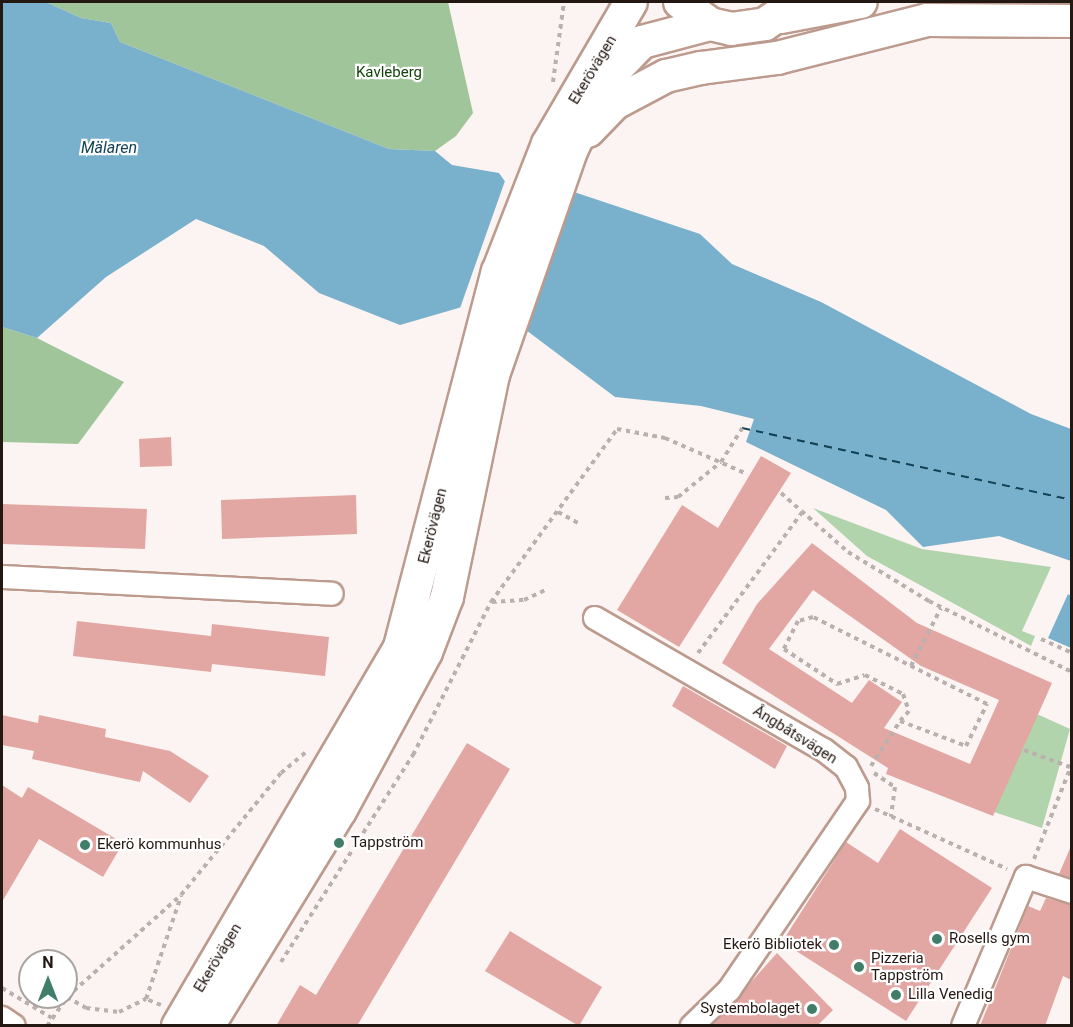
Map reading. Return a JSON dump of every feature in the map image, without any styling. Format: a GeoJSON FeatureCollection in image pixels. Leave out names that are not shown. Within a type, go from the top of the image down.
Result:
{"type":"FeatureCollection","features":[{"type":"Feature","properties":{"kind":"main road","name":"Ekerövägen"},"geometry":{"type":"LineString","coordinates":[[172,1016],[400,647],[436,521],[467,374],[498,272],[564,146],[631,2]]}},
{"type":"Feature","properties":{"kind":"main road"},"geometry":{"type":"LineString","coordinates":[[680,2],[710,24],[750,28],[790,9],[861,2]]}},
{"type":"Feature","properties":{"kind":"main road"},"geometry":{"type":"LineString","coordinates":[[945,2],[1071,12]]}},
{"type":"Feature","properties":{"kind":"main road","name":"Ekerövägen"},"geometry":{"type":"LineString","coordinates":[[564,146],[615,103],[666,76],[777,58],[898,23],[962,18],[1071,21]]}},
{"type":"Feature","properties":{"kind":"main road","name":"Ekerövägen"},"geometry":{"type":"LineString","coordinates":[[208,1026],[340,811],[426,652],[447,597],[493,375],[564,146],[604,81],[642,42],[710,24]]}},
{"type":"Feature","properties":{"kind":"street"},"geometry":{"type":"LineString","coordinates":[[2,577],[332,594]]}},
{"type":"Feature","properties":{"kind":"street","name":"Ångbåtsvägen"},"geometry":{"type":"LineString","coordinates":[[595,618],[824,750],[846,767],[858,794]]}},
{"type":"Feature","properties":{"kind":"street"},"geometry":{"type":"LineString","coordinates":[[692,1026],[729,990],[858,794]]}},
{"type":"Feature","properties":{"kind":"street"},"geometry":{"type":"LineString","coordinates":[[963,1026],[1026,877],[1071,892]]}},
{"type":"Feature","properties":{"kind":"street"},"geometry":{"type":"LineString","coordinates":[[2,1018],[14,1026]]}},
{"type":"Feature","properties":{"kind":"path"},"geometry":{"type":"LineString","coordinates":[[552,94],[564,2]]}},
{"type":"Feature","properties":{"kind":"path"},"geometry":{"type":"LineString","coordinates":[[665,498],[678,497],[721,462],[742,428]]}},
{"type":"Feature","properties":{"kind":"path"},"geometry":{"type":"LineString","coordinates":[[276,969],[413,755],[491,602],[617,429],[665,438],[747,474]]}},
{"type":"Feature","properties":{"kind":"path"},"geometry":{"type":"LineString","coordinates":[[781,493],[804,510],[848,552],[941,608],[1071,672]]}},
{"type":"Feature","properties":{"kind":"path"},"geometry":{"type":"LineString","coordinates":[[685,670],[804,510]]}},
{"type":"Feature","properties":{"kind":"path"},"geometry":{"type":"LineString","coordinates":[[558,512],[580,524]]}},
{"type":"Feature","properties":{"kind":"path"},"geometry":{"type":"LineString","coordinates":[[491,602],[524,600],[545,590]]}},
{"type":"Feature","properties":{"kind":"path"},"geometry":{"type":"LineString","coordinates":[[911,666],[941,608]]}},
{"type":"Feature","properties":{"kind":"path"},"geometry":{"type":"LineString","coordinates":[[900,721],[966,746],[979,731],[987,704],[813,617],[798,621],[783,643],[802,665],[837,684],[865,675],[903,694],[909,711],[900,721],[858,794],[1026,877],[1071,766],[1024,750]]}},
{"type":"Feature","properties":{"kind":"path"},"geometry":{"type":"LineString","coordinates":[[1041,639],[1071,653]]}},
{"type":"Feature","properties":{"kind":"path"},"geometry":{"type":"LineString","coordinates":[[78,987],[181,895],[281,773],[313,746]]}},
{"type":"Feature","properties":{"kind":"path"},"geometry":{"type":"LineString","coordinates":[[78,1003],[86,1008],[119,1012],[146,999],[181,895]]}},
{"type":"Feature","properties":{"kind":"path"},"geometry":{"type":"LineString","coordinates":[[2,988],[52,1018]]}},
{"type":"Feature","properties":{"kind":"path"},"geometry":{"type":"LineString","coordinates":[[146,999],[172,1016]]}},
{"type":"Feature","properties":{"kind":"path"},"geometry":{"type":"LineString","coordinates":[[46,1026],[58,1009]]}},
{"type":"Feature","properties":{"kind":"green space","name":"Kavleberg"},"geometry":{"type":"Polygon","coordinates":[[[46,2],[448,2],[473,113],[456,136],[435,151],[389,149],[120,42],[111,23],[81,18],[46,2]]]}},
{"type":"Feature","properties":{"kind":"green space"},"geometry":{"type":"Polygon","coordinates":[[[2,327],[37,338],[124,382],[78,444],[2,442],[2,327]]]}},
{"type":"Feature","properties":{"kind":"green space"},"geometry":{"type":"Polygon","coordinates":[[[813,508],[922,549],[1051,567],[1022,631],[1035,636],[1031,646],[867,556],[813,508]]]}},
{"type":"Feature","properties":{"kind":"green space"},"geometry":{"type":"Polygon","coordinates":[[[1037,714],[1070,729],[1042,828],[994,812],[1037,714]]]}},
{"type":"Feature","properties":{"kind":"water","name":"Mälaren"},"geometry":{"type":"Polygon","coordinates":[[[2,2],[46,2],[81,18],[111,23],[120,42],[389,149],[435,151],[452,165],[499,173],[528,214],[561,203],[574,192],[700,234],[732,264],[821,302],[1031,414],[1071,429],[1071,561],[999,536],[923,547],[886,510],[746,442],[754,419],[701,406],[615,397],[486,300],[400,325],[319,293],[264,246],[196,219],[106,277],[37,338],[2,327],[2,2]]]}},
{"type":"Feature","properties":{"kind":"water"},"geometry":{"type":"Polygon","coordinates":[[[1068,594],[1071,596],[1071,648],[1048,638],[1068,594]]]}},
{"type":"Feature","properties":{"kind":"pier"},"geometry":{"type":"Polygon","coordinates":[[[506,178],[530,212],[485,303],[459,311],[506,178]]]}},
{"type":"Feature","properties":{"kind":"building"},"geometry":{"type":"Polygon","coordinates":[[[171,437],[172,466],[140,467],[139,439],[171,437]]]}},
{"type":"Feature","properties":{"kind":"building"},"geometry":{"type":"Polygon","coordinates":[[[761,456],[791,473],[679,647],[617,610],[682,505],[718,528],[761,456]]]}},
{"type":"Feature","properties":{"kind":"building"},"geometry":{"type":"Polygon","coordinates":[[[356,495],[357,534],[222,539],[221,500],[356,495]]]}},
{"type":"Feature","properties":{"kind":"building"},"geometry":{"type":"Polygon","coordinates":[[[2,504],[147,509],[145,549],[2,544],[2,504]]]}},
{"type":"Feature","properties":{"kind":"building"},"geometry":{"type":"Polygon","coordinates":[[[812,543],[917,623],[1052,683],[993,816],[886,774],[888,768],[722,663],[757,604],[812,543]],[[813,590],[769,649],[852,703],[869,680],[902,702],[884,728],[970,764],[999,700],[921,666],[813,590]]]}},
{"type":"Feature","properties":{"kind":"building"},"geometry":{"type":"Polygon","coordinates":[[[77,621],[211,636],[212,624],[329,637],[325,676],[212,664],[211,672],[73,656],[77,621]]]}},
{"type":"Feature","properties":{"kind":"building"},"geometry":{"type":"Polygon","coordinates":[[[683,686],[787,746],[775,769],[672,706],[683,686]]]}},
{"type":"Feature","properties":{"kind":"building"},"geometry":{"type":"Polygon","coordinates":[[[2,715],[38,723],[39,715],[106,729],[105,737],[170,751],[209,776],[190,803],[143,771],[140,782],[32,759],[34,751],[2,745],[2,715]]]}},
{"type":"Feature","properties":{"kind":"building"},"geometry":{"type":"Polygon","coordinates":[[[467,743],[510,769],[357,1026],[276,1026],[300,985],[316,995],[467,743]]]}},
{"type":"Feature","properties":{"kind":"building","name":"Ekerö kommunhus"},"geometry":{"type":"Polygon","coordinates":[[[2,785],[22,798],[28,787],[123,843],[103,877],[39,839],[2,902],[2,785]]]}},
{"type":"Feature","properties":{"kind":"building"},"geometry":{"type":"Polygon","coordinates":[[[900,829],[992,888],[906,1021],[782,942],[846,842],[878,863],[900,829]]]}},
{"type":"Feature","properties":{"kind":"building"},"geometry":{"type":"Polygon","coordinates":[[[1071,846],[1071,878],[1059,874],[1071,846]]]}},
{"type":"Feature","properties":{"kind":"building"},"geometry":{"type":"Polygon","coordinates":[[[1046,898],[1071,905],[1071,980],[1063,976],[1045,1026],[980,1026],[1028,906],[1040,911],[1046,898]]]}},
{"type":"Feature","properties":{"kind":"building"},"geometry":{"type":"Polygon","coordinates":[[[510,931],[602,987],[579,1026],[485,971],[510,931]]]}},
{"type":"Feature","properties":{"kind":"building"},"geometry":{"type":"Polygon","coordinates":[[[777,953],[833,1010],[817,1026],[712,1026],[777,953]]]}},
{"type":"Feature","properties":{"kind":"ferry route"},"geometry":{"type":"LineString","coordinates":[[742,428],[1072,500]]}},
{"type":"Feature","properties":{"kind":"place","name":"Tappström"},"geometry":{"type":"Point","coordinates":[339,843]}},
{"type":"Feature","properties":{"kind":"place","name":"Ekerö kommunhus"},"geometry":{"type":"Point","coordinates":[85,845]}},
{"type":"Feature","properties":{"kind":"place","name":"Rosells gym"},"geometry":{"type":"Point","coordinates":[937,939]}},
{"type":"Feature","properties":{"kind":"place","name":"Ekerö Bibliotek"},"geometry":{"type":"Point","coordinates":[834,945]}},
{"type":"Feature","properties":{"kind":"place","name":"Pizzeria Tappström"},"geometry":{"type":"Point","coordinates":[859,967]}},
{"type":"Feature","properties":{"kind":"place","name":"Lilla Venedig"},"geometry":{"type":"Point","coordinates":[896,995]}},
{"type":"Feature","properties":{"kind":"place","name":"Systembolaget"},"geometry":{"type":"Point","coordinates":[812,1009]}}]}
